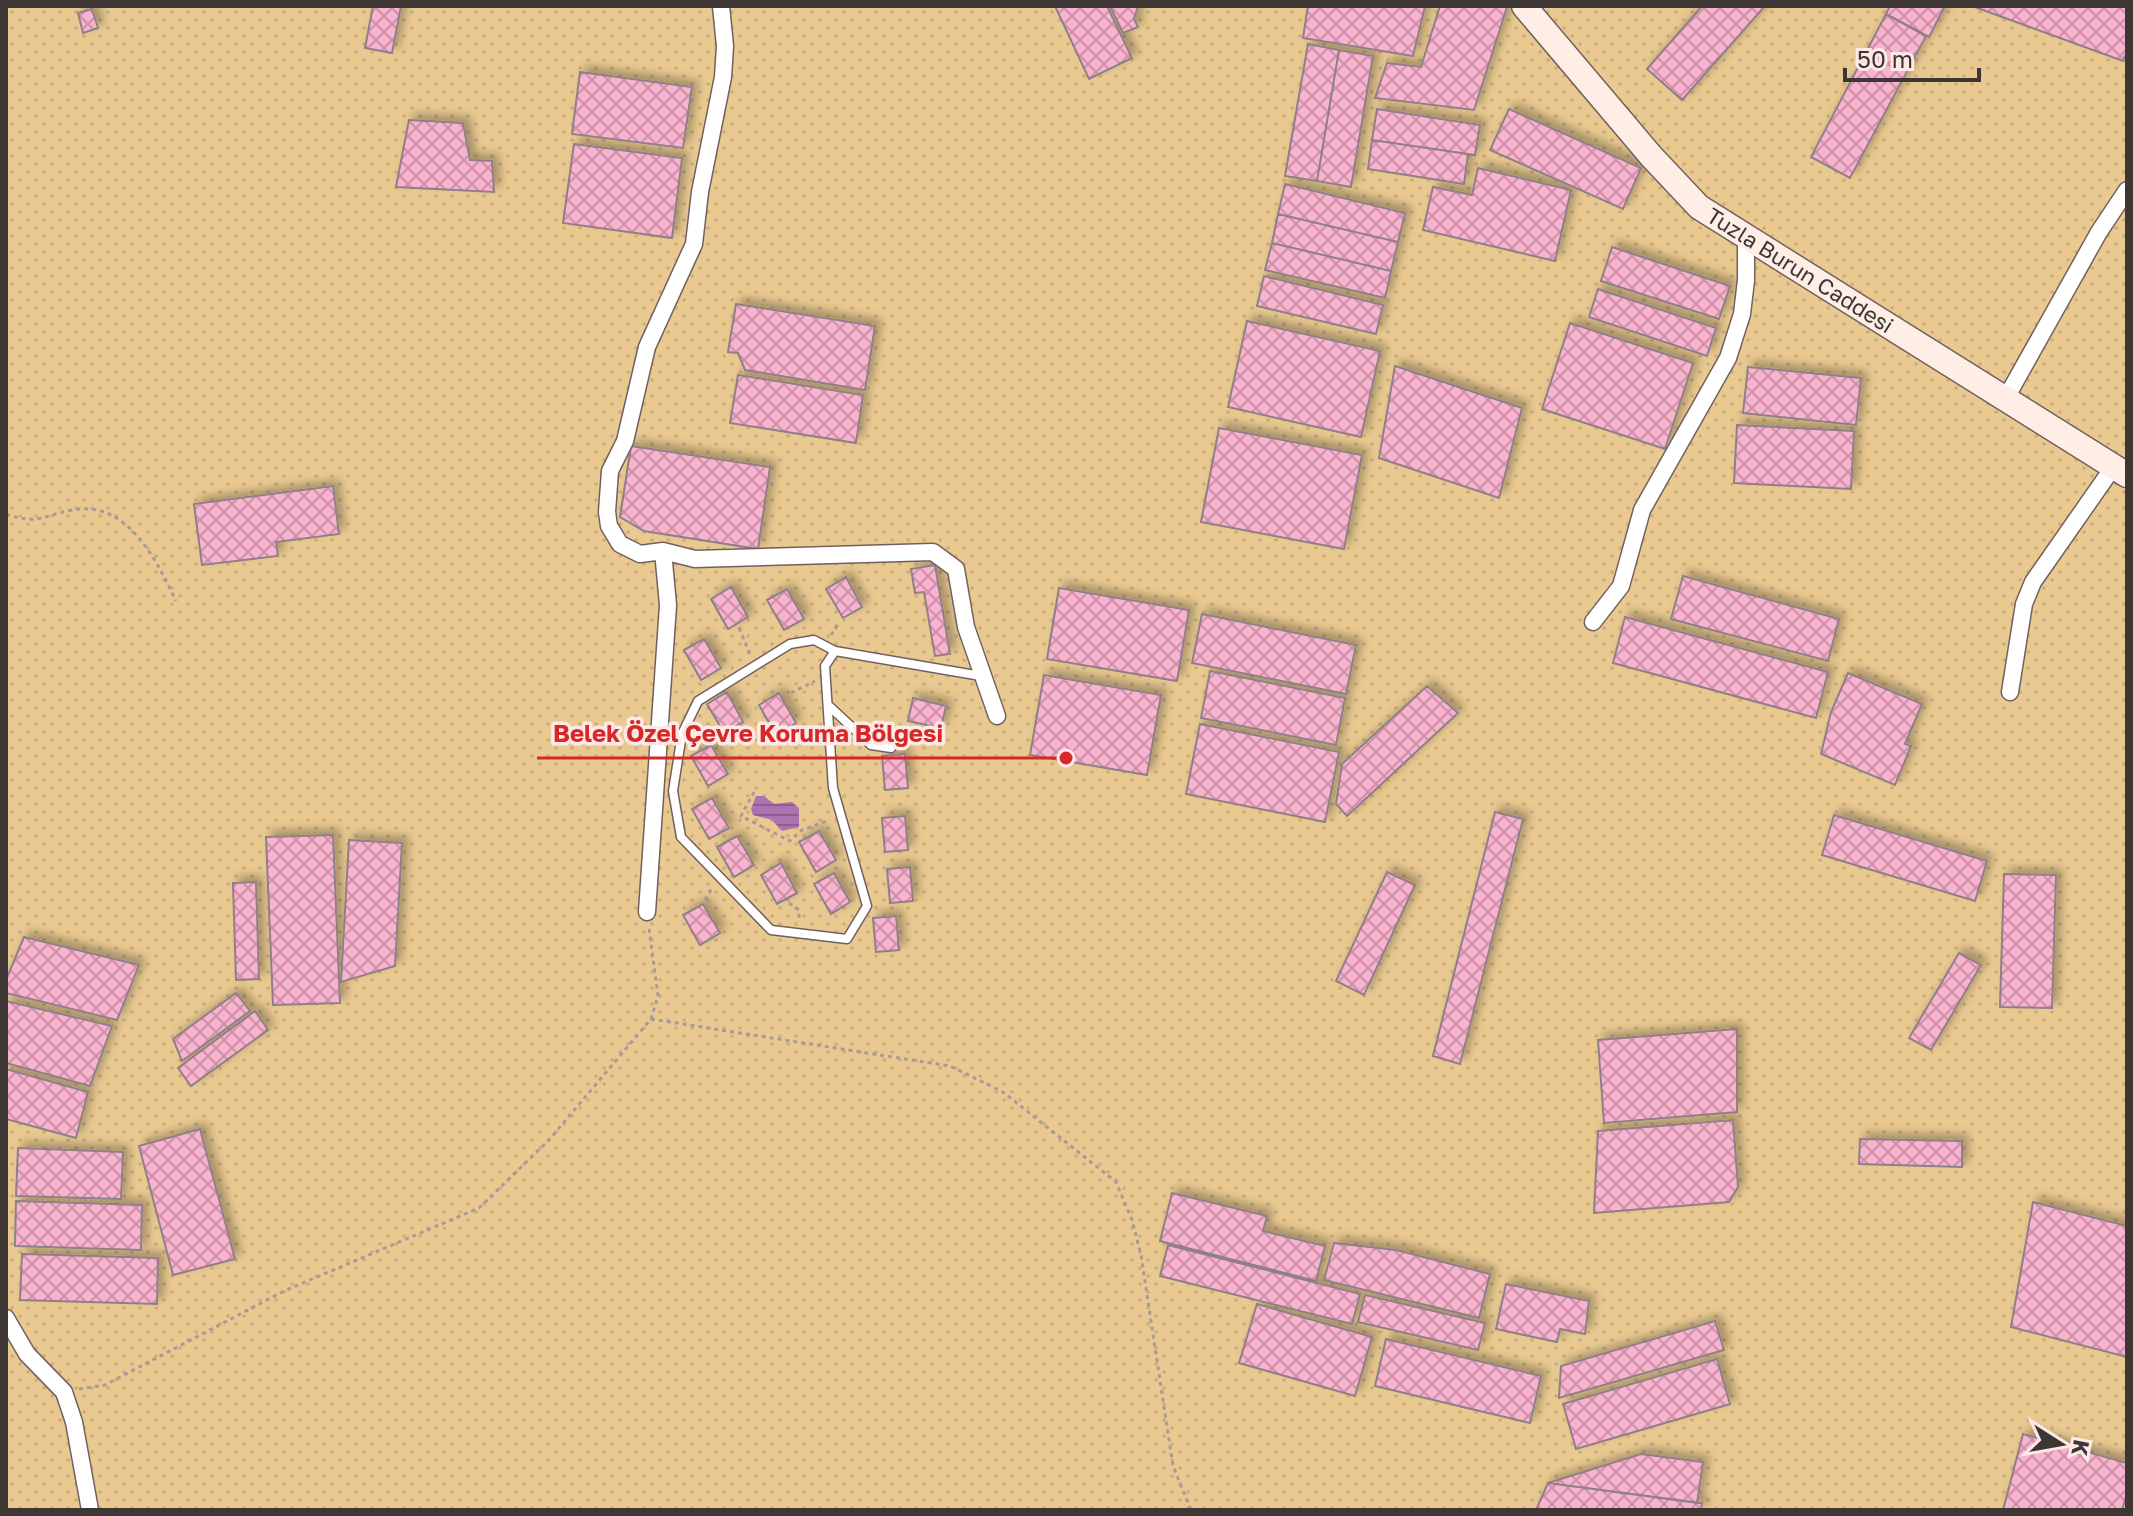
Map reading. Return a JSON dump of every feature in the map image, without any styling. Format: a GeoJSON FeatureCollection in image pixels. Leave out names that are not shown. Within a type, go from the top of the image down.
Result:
{"type":"FeatureCollection","features":[{"type":"Feature","properties":{"kind":"main road","name":"Tuzla Burun Caddesi"},"geometry":{"type":"LineString","coordinates":[[1524,6],[1660,167],[1699,207],[2120,470]]}},
{"type":"Feature","properties":{"kind":"street"},"geometry":{"type":"LineString","coordinates":[[721,6],[725,46],[723,77],[700,192],[694,244],[647,347],[625,441],[610,471],[609,526],[620,544],[640,554],[663,551],[695,559],[754,560],[933,552],[956,569],[966,627],[997,716]]}},
{"type":"Feature","properties":{"kind":"street"},"geometry":{"type":"LineString","coordinates":[[2006,398],[2099,232],[2127,190]]}},
{"type":"Feature","properties":{"kind":"street"},"geometry":{"type":"LineString","coordinates":[[1593,622],[1621,586],[1642,510],[1728,358],[1742,314],[1746,236]]}},
{"type":"Feature","properties":{"kind":"street"},"geometry":{"type":"LineString","coordinates":[[2010,692],[2024,604],[2033,582],[2120,470]]}},
{"type":"Feature","properties":{"kind":"street"},"geometry":{"type":"LineString","coordinates":[[647,912],[668,605],[663,551]]}},
{"type":"Feature","properties":{"kind":"street"},"geometry":{"type":"LineString","coordinates":[[6,1318],[27,1354],[64,1392],[74,1422],[90,1510]]}},
{"type":"Feature","properties":{"kind":"lane"},"geometry":{"type":"LineString","coordinates":[[835,651],[825,666],[833,788],[867,906],[847,939],[771,930],[681,837],[673,791],[682,734],[698,701],[790,644],[814,640],[835,651],[981,676]]}},
{"type":"Feature","properties":{"kind":"lane"},"geometry":{"type":"LineString","coordinates":[[828,705],[871,745],[891,748]]}},
{"type":"Feature","properties":{"kind":"path"},"geometry":{"type":"LineString","coordinates":[[6,514],[29,522],[75,509],[103,511],[137,534],[160,567],[176,601]]}},
{"type":"Feature","properties":{"kind":"path"},"geometry":{"type":"LineString","coordinates":[[739,628],[755,665]]}},
{"type":"Feature","properties":{"kind":"path"},"geometry":{"type":"LineString","coordinates":[[791,693],[826,676]]}},
{"type":"Feature","properties":{"kind":"path"},"geometry":{"type":"LineString","coordinates":[[754,792],[741,816],[790,841],[802,830],[841,816]]}},
{"type":"Feature","properties":{"kind":"path"},"geometry":{"type":"LineString","coordinates":[[789,903],[799,910],[800,933]]}},
{"type":"Feature","properties":{"kind":"path"},"geometry":{"type":"LineString","coordinates":[[64,1392],[105,1385],[284,1291],[479,1208],[549,1140],[651,1019],[658,996],[647,912]]}},
{"type":"Feature","properties":{"kind":"path"},"geometry":{"type":"LineString","coordinates":[[651,1019],[950,1066],[1003,1092],[1116,1182],[1132,1220],[1141,1255],[1173,1466],[1191,1510]]}},
{"type":"Feature","properties":{"kind":"shaded area"},"geometry":{"type":"Polygon","coordinates":[[[6,6],[2127,6],[2127,1510],[6,1510],[6,6]]]}},
{"type":"Feature","properties":{"kind":"shaded area"},"geometry":{"type":"Polygon","coordinates":[[[756,796],[764,796],[774,804],[792,802],[799,808],[799,827],[782,831],[772,820],[753,815],[751,809],[756,796]]]}},
{"type":"Feature","properties":{"kind":"building"},"geometry":{"type":"Polygon","coordinates":[[[373,6],[401,6],[392,53],[365,48],[373,6]]]}},
{"type":"Feature","properties":{"kind":"building"},"geometry":{"type":"Polygon","coordinates":[[[1055,6],[1107,6],[1132,58],[1089,79],[1055,6]]]}},
{"type":"Feature","properties":{"kind":"building"},"geometry":{"type":"Polygon","coordinates":[[[1110,6],[1138,6],[1134,19],[1138,27],[1123,33],[1110,6]]]}},
{"type":"Feature","properties":{"kind":"building"},"geometry":{"type":"Polygon","coordinates":[[[1308,6],[1425,6],[1413,56],[1303,38],[1308,6]]]}},
{"type":"Feature","properties":{"kind":"building"},"geometry":{"type":"Polygon","coordinates":[[[1440,6],[1507,7],[1474,110],[1375,98],[1387,63],[1421,67],[1440,6]]]}},
{"type":"Feature","properties":{"kind":"building"},"geometry":{"type":"Polygon","coordinates":[[[1702,6],[1765,6],[1682,100],[1647,69],[1702,6]]]}},
{"type":"Feature","properties":{"kind":"building"},"geometry":{"type":"Polygon","coordinates":[[[1890,6],[1945,6],[1929,37],[1886,14],[1890,6]]]}},
{"type":"Feature","properties":{"kind":"building"},"geometry":{"type":"Polygon","coordinates":[[[1972,6],[2127,6],[2127,52],[2123,61],[1972,6]]]}},
{"type":"Feature","properties":{"kind":"building"},"geometry":{"type":"Polygon","coordinates":[[[92,9],[98,28],[83,33],[78,13],[92,9]]]}},
{"type":"Feature","properties":{"kind":"building"},"geometry":{"type":"Polygon","coordinates":[[[1886,14],[1926,36],[1850,178],[1811,157],[1886,14]]]}},
{"type":"Feature","properties":{"kind":"building"},"geometry":{"type":"Polygon","coordinates":[[[1308,44],[1339,50],[1317,181],[1285,176],[1308,44]]]}},
{"type":"Feature","properties":{"kind":"building"},"geometry":{"type":"Polygon","coordinates":[[[1339,50],[1373,56],[1351,187],[1317,181],[1339,50]]]}},
{"type":"Feature","properties":{"kind":"building"},"geometry":{"type":"Polygon","coordinates":[[[580,72],[692,87],[683,148],[572,134],[580,72]]]}},
{"type":"Feature","properties":{"kind":"building"},"geometry":{"type":"Polygon","coordinates":[[[1377,109],[1480,125],[1475,155],[1372,140],[1377,109]]]}},
{"type":"Feature","properties":{"kind":"building"},"geometry":{"type":"Polygon","coordinates":[[[1509,109],[1641,168],[1623,209],[1490,150],[1509,109]]]}},
{"type":"Feature","properties":{"kind":"building"},"geometry":{"type":"Polygon","coordinates":[[[409,120],[463,123],[470,160],[492,161],[494,192],[396,187],[409,120]]]}},
{"type":"Feature","properties":{"kind":"building"},"geometry":{"type":"Polygon","coordinates":[[[1372,140],[1468,154],[1464,184],[1368,169],[1372,140]]]}},
{"type":"Feature","properties":{"kind":"building"},"geometry":{"type":"Polygon","coordinates":[[[574,144],[682,158],[672,238],[563,223],[574,144]]]}},
{"type":"Feature","properties":{"kind":"building"},"geometry":{"type":"Polygon","coordinates":[[[1478,168],[1571,190],[1555,261],[1423,230],[1433,187],[1472,195],[1478,168]]]}},
{"type":"Feature","properties":{"kind":"building"},"geometry":{"type":"Polygon","coordinates":[[[1285,184],[1405,213],[1398,242],[1278,214],[1285,184]]]}},
{"type":"Feature","properties":{"kind":"building"},"geometry":{"type":"Polygon","coordinates":[[[1278,214],[1398,242],[1391,271],[1272,243],[1278,214]]]}},
{"type":"Feature","properties":{"kind":"building"},"geometry":{"type":"Polygon","coordinates":[[[1272,243],[1391,271],[1385,298],[1265,270],[1272,243]]]}},
{"type":"Feature","properties":{"kind":"building"},"geometry":{"type":"Polygon","coordinates":[[[1612,247],[1730,286],[1719,319],[1601,281],[1612,247]]]}},
{"type":"Feature","properties":{"kind":"building"},"geometry":{"type":"Polygon","coordinates":[[[1264,276],[1383,305],[1376,334],[1257,306],[1264,276]]]}},
{"type":"Feature","properties":{"kind":"building"},"geometry":{"type":"Polygon","coordinates":[[[1598,289],[1716,328],[1707,356],[1589,317],[1598,289]]]}},
{"type":"Feature","properties":{"kind":"building"},"geometry":{"type":"Polygon","coordinates":[[[736,304],[875,326],[865,390],[745,370],[738,353],[728,352],[736,304]]]}},
{"type":"Feature","properties":{"kind":"building"},"geometry":{"type":"Polygon","coordinates":[[[1247,321],[1380,351],[1361,437],[1228,407],[1247,321]]]}},
{"type":"Feature","properties":{"kind":"building"},"geometry":{"type":"Polygon","coordinates":[[[1570,323],[1693,363],[1665,449],[1542,409],[1570,323]]]}},
{"type":"Feature","properties":{"kind":"building"},"geometry":{"type":"Polygon","coordinates":[[[1395,366],[1522,408],[1499,498],[1379,458],[1395,366]]]}},
{"type":"Feature","properties":{"kind":"building"},"geometry":{"type":"Polygon","coordinates":[[[1748,367],[1861,378],[1856,425],[1743,413],[1748,367]]]}},
{"type":"Feature","properties":{"kind":"building"},"geometry":{"type":"Polygon","coordinates":[[[738,375],[863,395],[856,443],[730,423],[738,375]]]}},
{"type":"Feature","properties":{"kind":"building"},"geometry":{"type":"Polygon","coordinates":[[[1737,425],[1854,431],[1851,489],[1734,483],[1737,425]]]}},
{"type":"Feature","properties":{"kind":"building"},"geometry":{"type":"Polygon","coordinates":[[[1219,428],[1362,455],[1344,549],[1201,522],[1219,428]]]}},
{"type":"Feature","properties":{"kind":"building"},"geometry":{"type":"Polygon","coordinates":[[[631,446],[770,467],[758,549],[644,531],[620,517],[631,446]]]}},
{"type":"Feature","properties":{"kind":"building"},"geometry":{"type":"Polygon","coordinates":[[[333,486],[339,534],[276,542],[278,556],[202,565],[194,504],[333,486]]]}},
{"type":"Feature","properties":{"kind":"building"},"geometry":{"type":"Polygon","coordinates":[[[935,565],[950,654],[935,656],[924,592],[915,593],[911,569],[935,565]]]}},
{"type":"Feature","properties":{"kind":"building"},"geometry":{"type":"Polygon","coordinates":[[[1683,576],[1839,619],[1828,661],[1671,619],[1683,576]]]}},
{"type":"Feature","properties":{"kind":"building"},"geometry":{"type":"Polygon","coordinates":[[[846,577],[862,607],[843,618],[826,589],[846,577]]]}},
{"type":"Feature","properties":{"kind":"building"},"geometry":{"type":"Polygon","coordinates":[[[731,587],[748,617],[728,629],[711,599],[731,587]]]}},
{"type":"Feature","properties":{"kind":"building"},"geometry":{"type":"Polygon","coordinates":[[[1059,588],[1189,610],[1177,681],[1047,659],[1059,588]]]}},
{"type":"Feature","properties":{"kind":"building"},"geometry":{"type":"Polygon","coordinates":[[[787,589],[804,619],[784,630],[767,600],[787,589]]]}},
{"type":"Feature","properties":{"kind":"building"},"geometry":{"type":"Polygon","coordinates":[[[1202,614],[1356,645],[1346,694],[1192,663],[1202,614]]]}},
{"type":"Feature","properties":{"kind":"building"},"geometry":{"type":"Polygon","coordinates":[[[1625,617],[1828,672],[1816,718],[1613,663],[1625,617]]]}},
{"type":"Feature","properties":{"kind":"building"},"geometry":{"type":"Polygon","coordinates":[[[704,639],[721,668],[701,680],[684,650],[704,639]]]}},
{"type":"Feature","properties":{"kind":"building"},"geometry":{"type":"Polygon","coordinates":[[[1210,671],[1345,698],[1336,745],[1201,718],[1210,671]]]}},
{"type":"Feature","properties":{"kind":"building"},"geometry":{"type":"Polygon","coordinates":[[[1848,673],[1922,704],[1905,744],[1911,746],[1895,785],[1821,754],[1831,712],[1848,673]]]}},
{"type":"Feature","properties":{"kind":"building"},"geometry":{"type":"Polygon","coordinates":[[[1044,675],[1161,695],[1147,775],[1030,755],[1044,675]]]}},
{"type":"Feature","properties":{"kind":"building"},"geometry":{"type":"Polygon","coordinates":[[[1427,686],[1458,713],[1347,816],[1336,804],[1342,764],[1427,686]]]}},
{"type":"Feature","properties":{"kind":"building"},"geometry":{"type":"Polygon","coordinates":[[[727,692],[743,722],[724,733],[707,704],[727,692]]]}},
{"type":"Feature","properties":{"kind":"building"},"geometry":{"type":"Polygon","coordinates":[[[779,693],[796,723],[776,735],[759,705],[779,693]]]}},
{"type":"Feature","properties":{"kind":"building"},"geometry":{"type":"Polygon","coordinates":[[[913,698],[946,706],[941,728],[908,721],[913,698]]]}},
{"type":"Feature","properties":{"kind":"building"},"geometry":{"type":"Polygon","coordinates":[[[1200,724],[1339,752],[1325,822],[1186,794],[1200,724]]]}},
{"type":"Feature","properties":{"kind":"building"},"geometry":{"type":"Polygon","coordinates":[[[711,745],[728,774],[708,786],[691,756],[711,745]]]}},
{"type":"Feature","properties":{"kind":"building"},"geometry":{"type":"Polygon","coordinates":[[[905,754],[908,788],[885,790],[882,756],[905,754]]]}},
{"type":"Feature","properties":{"kind":"building"},"geometry":{"type":"Polygon","coordinates":[[[712,798],[729,828],[709,839],[692,809],[712,798]]]}},
{"type":"Feature","properties":{"kind":"building"},"geometry":{"type":"Polygon","coordinates":[[[1495,812],[1523,819],[1460,1064],[1433,1056],[1495,812]]]}},
{"type":"Feature","properties":{"kind":"building"},"geometry":{"type":"Polygon","coordinates":[[[1834,815],[1987,861],[1975,901],[1822,855],[1834,815]]]}},
{"type":"Feature","properties":{"kind":"building"},"geometry":{"type":"Polygon","coordinates":[[[905,816],[908,850],[885,852],[882,818],[905,816]]]}},
{"type":"Feature","properties":{"kind":"building"},"geometry":{"type":"Polygon","coordinates":[[[819,831],[836,860],[816,872],[799,842],[819,831]]]}},
{"type":"Feature","properties":{"kind":"building"},"geometry":{"type":"Polygon","coordinates":[[[333,835],[340,1003],[273,1005],[266,837],[333,835]]]}},
{"type":"Feature","properties":{"kind":"building"},"geometry":{"type":"Polygon","coordinates":[[[737,836],[754,865],[734,877],[717,847],[737,836]]]}},
{"type":"Feature","properties":{"kind":"building"},"geometry":{"type":"Polygon","coordinates":[[[349,840],[402,843],[395,966],[341,982],[349,840]]]}},
{"type":"Feature","properties":{"kind":"building"},"geometry":{"type":"Polygon","coordinates":[[[781,863],[797,893],[777,904],[761,875],[781,863]]]}},
{"type":"Feature","properties":{"kind":"building"},"geometry":{"type":"Polygon","coordinates":[[[910,867],[913,901],[890,903],[887,869],[910,867]]]}},
{"type":"Feature","properties":{"kind":"building"},"geometry":{"type":"Polygon","coordinates":[[[1387,872],[1415,885],[1364,995],[1336,981],[1387,872]]]}},
{"type":"Feature","properties":{"kind":"building"},"geometry":{"type":"Polygon","coordinates":[[[834,873],[850,902],[831,914],[814,884],[834,873]]]}},
{"type":"Feature","properties":{"kind":"building"},"geometry":{"type":"Polygon","coordinates":[[[2004,874],[2056,875],[2052,1008],[2000,1007],[2004,874]]]}},
{"type":"Feature","properties":{"kind":"building"},"geometry":{"type":"Polygon","coordinates":[[[256,882],[259,979],[236,980],[233,883],[256,882]]]}},
{"type":"Feature","properties":{"kind":"building"},"geometry":{"type":"Polygon","coordinates":[[[703,904],[720,933],[700,945],[683,915],[703,904]]]}},
{"type":"Feature","properties":{"kind":"building"},"geometry":{"type":"Polygon","coordinates":[[[896,916],[899,950],[876,952],[873,918],[896,916]]]}},
{"type":"Feature","properties":{"kind":"building"},"geometry":{"type":"Polygon","coordinates":[[[24,937],[139,965],[117,1020],[6,993],[6,980],[24,937]]]}},
{"type":"Feature","properties":{"kind":"building"},"geometry":{"type":"Polygon","coordinates":[[[1959,953],[1981,965],[1931,1050],[1909,1038],[1959,953]]]}},
{"type":"Feature","properties":{"kind":"building"},"geometry":{"type":"Polygon","coordinates":[[[236,993],[250,1011],[182,1061],[173,1039],[236,993]]]}},
{"type":"Feature","properties":{"kind":"building"},"geometry":{"type":"Polygon","coordinates":[[[6,1001],[112,1026],[90,1086],[6,1063],[6,1001]]]}},
{"type":"Feature","properties":{"kind":"building"},"geometry":{"type":"Polygon","coordinates":[[[255,1011],[268,1030],[191,1086],[178,1068],[255,1011]]]}},
{"type":"Feature","properties":{"kind":"building"},"geometry":{"type":"Polygon","coordinates":[[[1737,1029],[1737,1112],[1604,1123],[1598,1040],[1737,1029]]]}},
{"type":"Feature","properties":{"kind":"building"},"geometry":{"type":"Polygon","coordinates":[[[6,1069],[88,1092],[76,1138],[6,1119],[6,1069]]]}},
{"type":"Feature","properties":{"kind":"building"},"geometry":{"type":"Polygon","coordinates":[[[1733,1120],[1738,1187],[1729,1202],[1594,1213],[1598,1131],[1733,1120]]]}},
{"type":"Feature","properties":{"kind":"building"},"geometry":{"type":"Polygon","coordinates":[[[200,1129],[235,1259],[173,1275],[139,1146],[200,1129]]]}},
{"type":"Feature","properties":{"kind":"building"},"geometry":{"type":"Polygon","coordinates":[[[1860,1139],[1962,1141],[1962,1167],[1859,1164],[1860,1139]]]}},
{"type":"Feature","properties":{"kind":"building"},"geometry":{"type":"Polygon","coordinates":[[[18,1148],[123,1152],[121,1199],[16,1196],[18,1148]]]}},
{"type":"Feature","properties":{"kind":"building"},"geometry":{"type":"Polygon","coordinates":[[[1172,1193],[1267,1216],[1263,1231],[1325,1246],[1316,1281],[1160,1241],[1172,1193]]]}},
{"type":"Feature","properties":{"kind":"building"},"geometry":{"type":"Polygon","coordinates":[[[16,1201],[142,1205],[141,1250],[15,1246],[16,1201]]]}},
{"type":"Feature","properties":{"kind":"building"},"geometry":{"type":"Polygon","coordinates":[[[2033,1202],[2127,1226],[2127,1357],[2011,1327],[2033,1202]]]}},
{"type":"Feature","properties":{"kind":"building"},"geometry":{"type":"Polygon","coordinates":[[[1334,1243],[1396,1250],[1490,1274],[1479,1318],[1324,1280],[1334,1243]]]}},
{"type":"Feature","properties":{"kind":"building"},"geometry":{"type":"Polygon","coordinates":[[[1168,1245],[1360,1294],[1352,1324],[1160,1276],[1168,1245]]]}},
{"type":"Feature","properties":{"kind":"building"},"geometry":{"type":"Polygon","coordinates":[[[22,1254],[158,1258],[157,1304],[20,1300],[22,1254]]]}},
{"type":"Feature","properties":{"kind":"building"},"geometry":{"type":"Polygon","coordinates":[[[1506,1284],[1589,1301],[1585,1334],[1560,1329],[1557,1342],[1496,1329],[1506,1284]]]}},
{"type":"Feature","properties":{"kind":"building"},"geometry":{"type":"Polygon","coordinates":[[[1365,1295],[1485,1323],[1478,1350],[1358,1322],[1365,1295]]]}},
{"type":"Feature","properties":{"kind":"building"},"geometry":{"type":"Polygon","coordinates":[[[1257,1304],[1372,1337],[1355,1396],[1239,1363],[1257,1304]]]}},
{"type":"Feature","properties":{"kind":"building"},"geometry":{"type":"Polygon","coordinates":[[[1715,1321],[1724,1350],[1559,1398],[1561,1366],[1715,1321]]]}},
{"type":"Feature","properties":{"kind":"building"},"geometry":{"type":"Polygon","coordinates":[[[1386,1339],[1541,1376],[1530,1423],[1375,1386],[1386,1339]]]}},
{"type":"Feature","properties":{"kind":"building"},"geometry":{"type":"Polygon","coordinates":[[[1717,1359],[1730,1404],[1576,1449],[1563,1404],[1717,1359]]]}},
{"type":"Feature","properties":{"kind":"building"},"geometry":{"type":"Polygon","coordinates":[[[2023,1434],[2127,1463],[2127,1493],[2122,1510],[2003,1510],[2023,1434]]]}},
{"type":"Feature","properties":{"kind":"building"},"geometry":{"type":"Polygon","coordinates":[[[1641,1454],[1703,1462],[1697,1503],[1548,1483],[1641,1454]]]}},
{"type":"Feature","properties":{"kind":"building"},"geometry":{"type":"Polygon","coordinates":[[[1548,1483],[1702,1503],[1701,1510],[1536,1510],[1548,1483]]]}},
{"type":"Feature","properties":{"kind":"place","name":"Belek Özel Çevre Koruma Bölgesi"},"geometry":{"type":"Point","coordinates":[1066,758]}}]}
